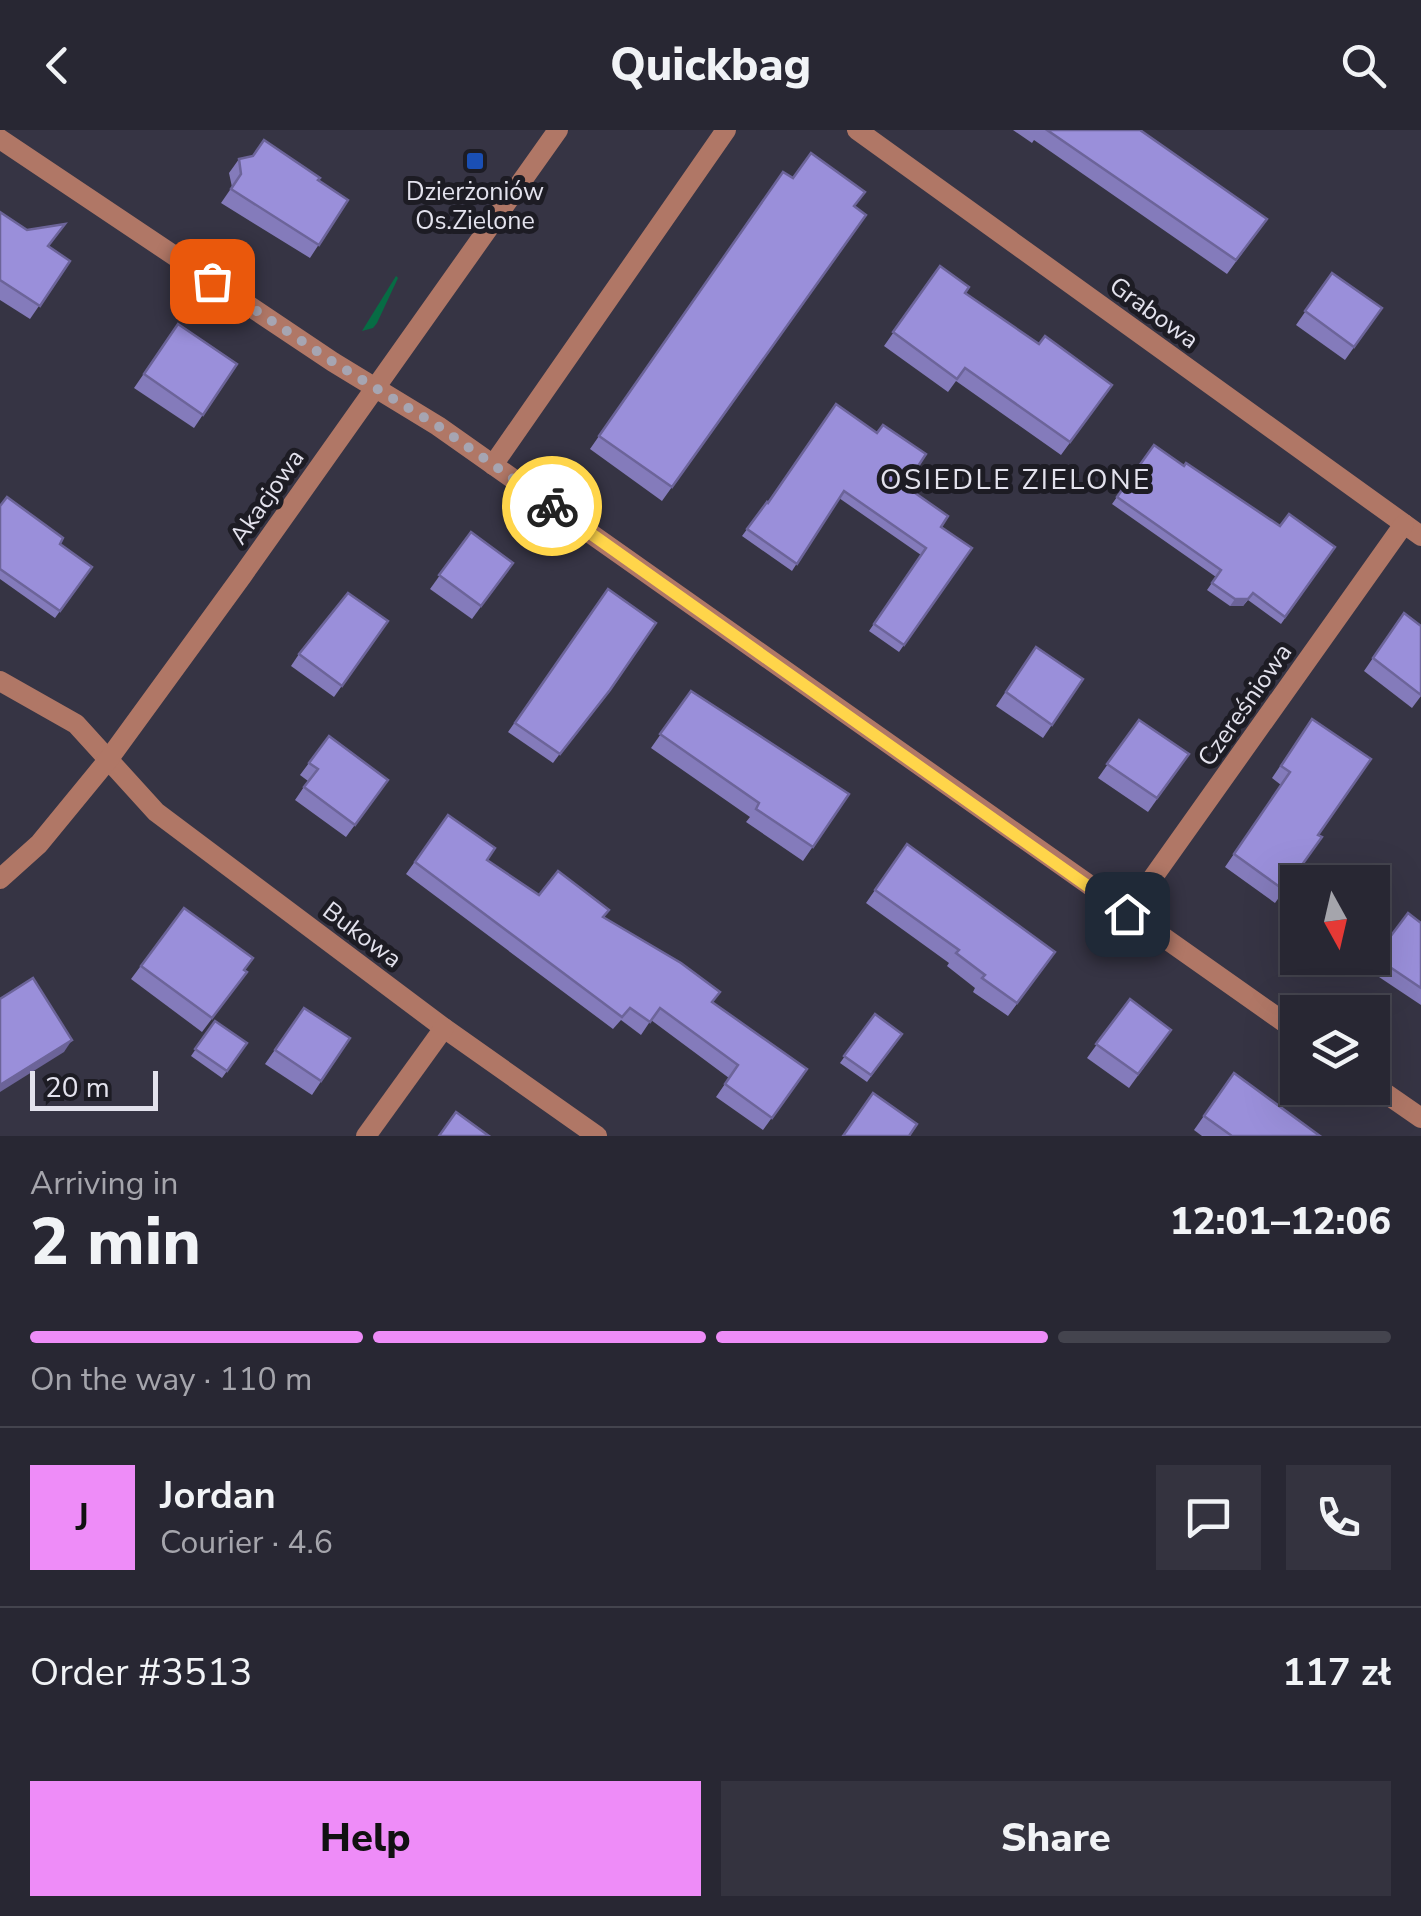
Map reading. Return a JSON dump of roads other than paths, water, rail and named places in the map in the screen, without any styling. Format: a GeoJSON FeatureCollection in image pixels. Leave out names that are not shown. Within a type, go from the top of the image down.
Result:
{"type":"FeatureCollection","features":[{"type":"Feature","properties":{"kind":"street","name":"Akacjowa"},"geometry":{"type":"LineString","coordinates":[[0,879],[39,844],[108,760],[558,130]]}},
{"type":"Feature","properties":{"kind":"street"},"geometry":{"type":"LineString","coordinates":[[494,464],[726,130]]}},
{"type":"Feature","properties":{"kind":"street","name":"Grabowa"},"geometry":{"type":"LineString","coordinates":[[857,130],[1412,530]]}},
{"type":"Feature","properties":{"kind":"street"},"geometry":{"type":"LineString","coordinates":[[0,139],[333,362],[494,464],[1280,1020]]}},
{"type":"Feature","properties":{"kind":"street","name":"Czereśniowa"},"geometry":{"type":"LineString","coordinates":[[1127,914],[1412,530]]}},
{"type":"Feature","properties":{"kind":"street","name":"Bukowa"},"geometry":{"type":"LineString","coordinates":[[0,681],[76,724],[156,812],[444,1028],[596,1136]]}},
{"type":"Feature","properties":{"kind":"street"},"geometry":{"type":"LineString","coordinates":[[366,1136],[444,1028]]}},
{"type":"Feature","properties":{"kind":"street"},"geometry":{"type":"LineString","coordinates":[[1390,1096],[1421,1118]]}},
{"type":"Feature","properties":{"kind":"place","name":"Dzierżoniów Os.Zielone"},"geometry":{"type":"Point","coordinates":[475,161]}},
{"type":"Feature","properties":{"kind":"district","name":"OSIEDLE ZIELONE"},"geometry":{"type":"Point","coordinates":[1016,480]}}]}
